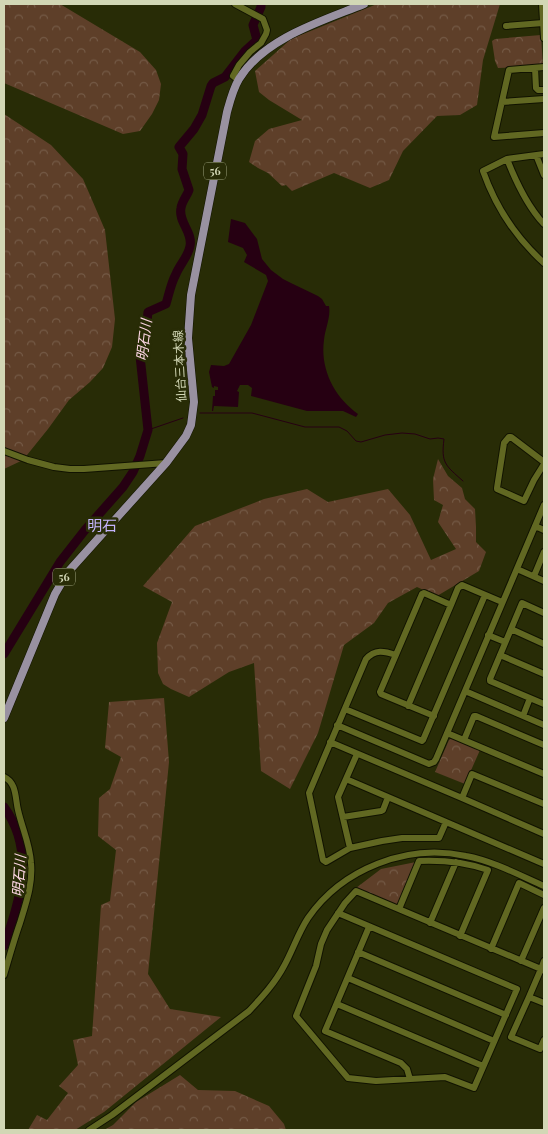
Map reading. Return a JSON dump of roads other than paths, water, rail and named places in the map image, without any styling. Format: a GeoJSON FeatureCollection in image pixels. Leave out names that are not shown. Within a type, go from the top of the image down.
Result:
{"type":"FeatureCollection","features":[{"type":"Feature","properties":{"kind":"main road","name":"仙台三本木線"},"geometry":{"type":"LineString","coordinates":[[4,718],[55,594],[68,572],[166,462],[186,436],[192,418],[194,402],[188,338],[191,295],[226,112],[238,80],[256,60],[277,42],[289,35],[364,4]]}},
{"type":"Feature","properties":{"kind":"street"},"geometry":{"type":"LineString","coordinates":[[235,4],[263,19],[267,30],[261,42],[250,52],[233,76],[238,80]]}},
{"type":"Feature","properties":{"kind":"street"},"geometry":{"type":"LineString","coordinates":[[543,4],[544,38]]}},
{"type":"Feature","properties":{"kind":"street"},"geometry":{"type":"LineString","coordinates":[[506,26],[543,24]]}},
{"type":"Feature","properties":{"kind":"street"},"geometry":{"type":"LineString","coordinates":[[544,67],[509,70],[494,137],[544,133]]}},
{"type":"Feature","properties":{"kind":"street"},"geometry":{"type":"LineString","coordinates":[[535,68],[536,88],[544,90]]}},
{"type":"Feature","properties":{"kind":"street"},"geometry":{"type":"LineString","coordinates":[[502,102],[544,99]]}},
{"type":"Feature","properties":{"kind":"street"},"geometry":{"type":"LineString","coordinates":[[544,154],[507,159],[482,171],[490,192],[516,234],[544,263]]}},
{"type":"Feature","properties":{"kind":"street"},"geometry":{"type":"LineString","coordinates":[[536,155],[544,175]]}},
{"type":"Feature","properties":{"kind":"street"},"geometry":{"type":"LineString","coordinates":[[507,159],[521,191],[544,224]]}},
{"type":"Feature","properties":{"kind":"street"},"geometry":{"type":"LineString","coordinates":[[509,437],[544,463],[524,501],[497,489],[504,443],[509,437]]}},
{"type":"Feature","properties":{"kind":"street"},"geometry":{"type":"LineString","coordinates":[[4,451],[28,460],[70,469],[166,462]]}},
{"type":"Feature","properties":{"kind":"street"},"geometry":{"type":"LineString","coordinates":[[337,726],[429,764],[434,762],[544,505]]}},
{"type":"Feature","properties":{"kind":"street"},"geometry":{"type":"LineString","coordinates":[[535,526],[544,530]]}},
{"type":"Feature","properties":{"kind":"street"},"geometry":{"type":"LineString","coordinates":[[534,576],[544,552]]}},
{"type":"Feature","properties":{"kind":"street"},"geometry":{"type":"LineString","coordinates":[[516,569],[544,581]]}},
{"type":"Feature","properties":{"kind":"street"},"geometry":{"type":"LineString","coordinates":[[408,706],[458,588],[462,585],[502,602]]}},
{"type":"Feature","properties":{"kind":"street"},"geometry":{"type":"LineString","coordinates":[[434,716],[380,692],[422,594],[424,593],[451,605]]}},
{"type":"Feature","properties":{"kind":"street"},"geometry":{"type":"LineString","coordinates":[[345,709],[422,741],[486,595]]}},
{"type":"Feature","properties":{"kind":"street"},"geometry":{"type":"LineString","coordinates":[[544,612],[522,603],[490,679],[490,681],[544,704]]}},
{"type":"Feature","properties":{"kind":"street"},"geometry":{"type":"LineString","coordinates":[[511,630],[544,644]]}},
{"type":"Feature","properties":{"kind":"street"},"geometry":{"type":"LineString","coordinates":[[488,635],[505,642]]}},
{"type":"Feature","properties":{"kind":"street"},"geometry":{"type":"LineString","coordinates":[[396,655],[376,651],[372,652],[364,662],[308,795],[323,860],[326,862],[350,848],[389,840],[439,838],[446,822]]}},
{"type":"Feature","properties":{"kind":"street"},"geometry":{"type":"LineString","coordinates":[[500,655],[544,674]]}},
{"type":"Feature","properties":{"kind":"street"},"geometry":{"type":"LineString","coordinates":[[465,691],[544,725]]}},
{"type":"Feature","properties":{"kind":"street"},"geometry":{"type":"LineString","coordinates":[[522,716],[530,698]]}},
{"type":"Feature","properties":{"kind":"street"},"geometry":{"type":"LineString","coordinates":[[464,740],[474,716],[476,716],[544,745]]}},
{"type":"Feature","properties":{"kind":"street"},"geometry":{"type":"LineString","coordinates":[[447,733],[544,774]]}},
{"type":"Feature","properties":{"kind":"street"},"geometry":{"type":"LineString","coordinates":[[330,742],[544,834]]}},
{"type":"Feature","properties":{"kind":"street"},"geometry":{"type":"LineString","coordinates":[[350,848],[338,797],[357,754]]}},
{"type":"Feature","properties":{"kind":"street"},"geometry":{"type":"LineString","coordinates":[[462,798],[472,774],[544,804]]}},
{"type":"Feature","properties":{"kind":"street"},"geometry":{"type":"LineString","coordinates":[[4,777],[11,782],[15,790],[20,820],[28,841],[31,878],[29,894],[4,975]]}},
{"type":"Feature","properties":{"kind":"street"},"geometry":{"type":"LineString","coordinates":[[346,779],[544,864]]}},
{"type":"Feature","properties":{"kind":"street"},"geometry":{"type":"LineString","coordinates":[[343,817],[381,811],[388,797]]}},
{"type":"Feature","properties":{"kind":"street"},"geometry":{"type":"LineString","coordinates":[[89,1130],[112,1115],[249,1011],[271,986],[283,967],[302,928],[320,903],[344,883],[372,866],[404,856],[422,853],[452,853],[478,859],[544,886]]}},
{"type":"Feature","properties":{"kind":"street"},"geometry":{"type":"LineString","coordinates":[[399,909],[420,861],[456,862],[471,864],[488,870],[460,936]]}},
{"type":"Feature","properties":{"kind":"street"},"geometry":{"type":"LineString","coordinates":[[430,923],[456,862]]}},
{"type":"Feature","properties":{"kind":"street"},"geometry":{"type":"LineString","coordinates":[[491,949],[519,883],[544,895]]}},
{"type":"Feature","properties":{"kind":"street"},"geometry":{"type":"LineString","coordinates":[[338,913],[517,990],[474,1088],[446,1077],[376,1081],[348,1078],[296,1016],[316,966],[321,944],[338,913],[356,891],[542,970]]}},
{"type":"Feature","properties":{"kind":"street"},"geometry":{"type":"LineString","coordinates":[[522,962],[544,908]]}},
{"type":"Feature","properties":{"kind":"street"},"geometry":{"type":"LineString","coordinates":[[369,926],[326,1031],[401,1063],[407,1069],[410,1079]]}},
{"type":"Feature","properties":{"kind":"street"},"geometry":{"type":"LineString","coordinates":[[358,952],[506,1015]]}},
{"type":"Feature","properties":{"kind":"street"},"geometry":{"type":"LineString","coordinates":[[511,1037],[542,970],[544,961]]}},
{"type":"Feature","properties":{"kind":"street"},"geometry":{"type":"LineString","coordinates":[[348,978],[494,1041]]}},
{"type":"Feature","properties":{"kind":"street"},"geometry":{"type":"LineString","coordinates":[[529,997],[544,1004]]}},
{"type":"Feature","properties":{"kind":"street"},"geometry":{"type":"LineString","coordinates":[[337,1004],[483,1066]]}},
{"type":"Feature","properties":{"kind":"street"},"geometry":{"type":"LineString","coordinates":[[498,1032],[540,1049],[544,1040]]}},
{"type":"Feature","properties":{"kind":"waterway","name":"明石川"},"geometry":{"type":"LineString","coordinates":[[4,654],[60,562],[123,487],[133,472],[140,456],[148,430],[140,356],[148,312],[166,304],[173,281],[188,254],[190,246],[189,236],[181,213],[182,203],[189,190],[182,169],[183,154],[179,147],[194,129],[202,115],[213,83],[225,77],[245,51],[257,40],[253,25],[261,4]]}},
{"type":"Feature","properties":{"kind":"waterway"},"geometry":{"type":"LineString","coordinates":[[200,413],[252,413],[305,427],[339,427],[347,431],[356,441],[361,442],[385,435],[402,433],[415,434],[430,439],[444,439],[444,459],[448,467],[463,481]]}},
{"type":"Feature","properties":{"kind":"waterway"},"geometry":{"type":"LineString","coordinates":[[148,430],[183,418]]}},
{"type":"Feature","properties":{"kind":"waterway","name":"明石川"},"geometry":{"type":"LineString","coordinates":[[4,807],[14,824],[20,841],[22,858],[22,876],[19,893],[4,946]]}},
{"type":"Feature","properties":{"kind":"district","name":"明石"},"geometry":{"type":"Point","coordinates":[102,526]}}]}
